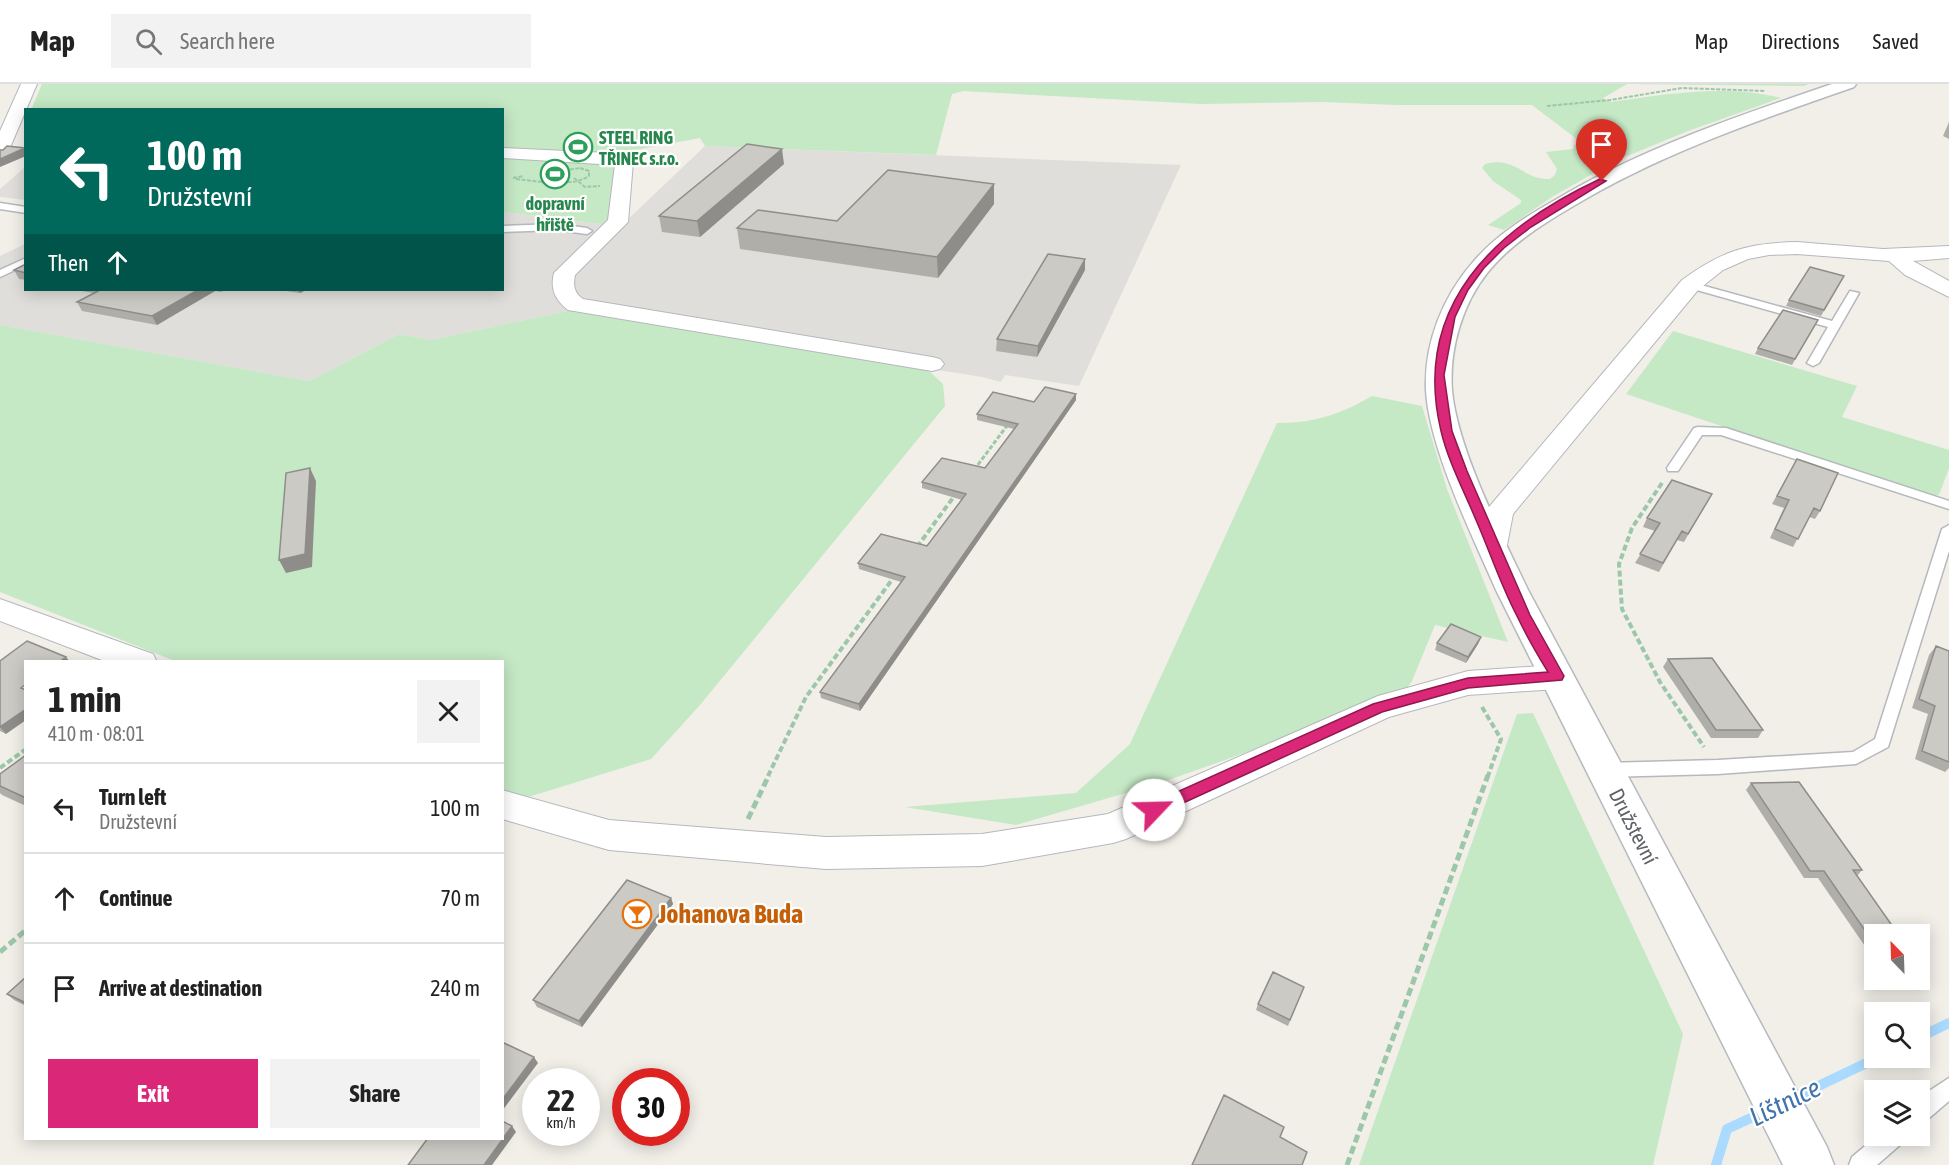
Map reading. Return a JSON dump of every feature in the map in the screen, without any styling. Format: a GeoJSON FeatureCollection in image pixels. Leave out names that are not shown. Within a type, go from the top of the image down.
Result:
{"type":"FeatureCollection","features":[{"type":"Feature","properties":{"kind":"street"},"geometry":{"type":"LineString","coordinates":[[2,146],[29,84]]}},
{"type":"Feature","properties":{"kind":"street","name":"Družstevní"},"geometry":{"type":"LineString","coordinates":[[1808,1162],[1557,676],[1523,615],[1492,545],[1447,431],[1439,375],[1450,317],[1464,290],[1481,266],[1501,246],[1528,225],[1585,189],[1715,131],[1848,84]]}},
{"type":"Feature","properties":{"kind":"street"},"geometry":{"type":"LineString","coordinates":[[2,146],[24,140]]}},
{"type":"Feature","properties":{"kind":"street"},"geometry":{"type":"LineString","coordinates":[[504,153],[609,158],[624,162],[618,222],[565,273],[562,285],[568,299],[576,305],[932,364]]}},
{"type":"Feature","properties":{"kind":"street"},"geometry":{"type":"LineString","coordinates":[[1492,545],[1499,513],[1690,285],[1706,270],[1734,256],[1775,248],[1823,248],[1895,256],[1949,252]]}},
{"type":"Feature","properties":{"kind":"street"},"geometry":{"type":"LineString","coordinates":[[1895,256],[1912,271],[1949,290]]}},
{"type":"Feature","properties":{"kind":"street"},"geometry":{"type":"LineString","coordinates":[[0,609],[136,660]]}},
{"type":"Feature","properties":{"kind":"street"},"geometry":{"type":"LineString","coordinates":[[504,805],[609,835],[826,853],[982,850],[1113,828],[1378,708],[1468,683],[1557,676]]}},
{"type":"Feature","properties":{"kind":"lane"},"geometry":{"type":"LineString","coordinates":[[0,206],[23,208]]}},
{"type":"Feature","properties":{"kind":"lane"},"geometry":{"type":"LineString","coordinates":[[504,229],[556,227],[587,231]]}},
{"type":"Feature","properties":{"kind":"lane"},"geometry":{"type":"LineString","coordinates":[[0,274],[24,262]]}},
{"type":"Feature","properties":{"kind":"lane"},"geometry":{"type":"LineString","coordinates":[[1690,285],[1836,326]]}},
{"type":"Feature","properties":{"kind":"lane"},"geometry":{"type":"LineString","coordinates":[[1813,363],[1854,293]]}},
{"type":"Feature","properties":{"kind":"lane"},"geometry":{"type":"LineString","coordinates":[[1673,468],[1698,431],[1722,431],[1949,505]]}},
{"type":"Feature","properties":{"kind":"lane"},"geometry":{"type":"LineString","coordinates":[[1605,770],[1718,767],[1857,758],[1882,743],[1946,557],[1949,529]]}},
{"type":"Feature","properties":{"kind":"lane"},"geometry":{"type":"LineString","coordinates":[[1930,1103],[1949,1088]]}},
{"type":"Feature","properties":{"kind":"lane"},"geometry":{"type":"LineString","coordinates":[[1860,1165],[1882,1146]]}},
{"type":"Feature","properties":{"kind":"path"},"geometry":{"type":"LineString","coordinates":[[1547,106],[1610,100],[1682,88],[1774,92],[1804,100]]}},
{"type":"Feature","properties":{"kind":"path"},"geometry":{"type":"LineString","coordinates":[[510,173],[514,178],[538,182],[563,177]]}},
{"type":"Feature","properties":{"kind":"path"},"geometry":{"type":"LineString","coordinates":[[970,474],[1010,421]]}},
{"type":"Feature","properties":{"kind":"path"},"geometry":{"type":"LineString","coordinates":[[1673,468],[1632,528],[1618,564],[1622,609],[1660,682],[1718,767]]}},
{"type":"Feature","properties":{"kind":"path"},"geometry":{"type":"LineString","coordinates":[[916,547],[957,492]]}},
{"type":"Feature","properties":{"kind":"path"},"geometry":{"type":"LineString","coordinates":[[735,846],[806,698],[896,576]]}},
{"type":"Feature","properties":{"kind":"path"},"geometry":{"type":"LineString","coordinates":[[1347,1165],[1501,739],[1468,683]]}},
{"type":"Feature","properties":{"kind":"path"},"geometry":{"type":"LineString","coordinates":[[0,768],[24,750]]}},
{"type":"Feature","properties":{"kind":"path"},"geometry":{"type":"LineString","coordinates":[[0,952],[24,932]]}},
{"type":"Feature","properties":{"kind":"shaded area"},"geometry":{"type":"Polygon","coordinates":[[[705,146],[1181,165],[1079,386],[1005,375],[1001,382],[982,377],[568,311],[430,340],[399,334],[310,381],[0,325],[0,256],[24,244],[24,291],[504,291],[504,212],[602,224],[606,221],[624,223],[705,146]]]}},
{"type":"Feature","properties":{"kind":"shaded area"},"geometry":{"type":"Polygon","coordinates":[[[24,168],[24,200],[0,197],[0,189],[24,168]]]}},
{"type":"Feature","properties":{"kind":"green space"},"geometry":{"type":"Polygon","coordinates":[[[42,84],[1627,84],[1603,98],[1611,102],[1718,91],[1781,98],[1688,131],[1615,161],[1552,197],[1504,230],[1488,225],[1521,203],[1521,200],[1493,181],[1482,168],[1485,164],[1504,163],[1533,176],[1550,179],[1555,175],[1557,169],[1546,152],[1573,149],[1574,145],[1582,143],[1532,105],[1397,105],[1323,102],[1201,104],[963,91],[952,94],[936,155],[705,146],[700,138],[609,155],[605,162],[615,167],[610,218],[602,224],[504,212],[504,108],[32,108],[42,84]]]}},
{"type":"Feature","properties":{"kind":"green space"},"geometry":{"type":"Polygon","coordinates":[[[1627,84],[1809,84],[1804,86],[1627,84]]]}},
{"type":"Feature","properties":{"kind":"green space"},"geometry":{"type":"Polygon","coordinates":[[[568,311],[928,370],[943,384],[945,406],[700,705],[651,759],[522,799],[504,791],[504,660],[172,660],[0,592],[0,325],[310,381],[399,334],[430,340],[568,311]]]}},
{"type":"Feature","properties":{"kind":"green space"},"geometry":{"type":"Polygon","coordinates":[[[1673,331],[1857,386],[1842,417],[1949,450],[1949,468],[1939,495],[1929,496],[1626,394],[1673,331]]]}},
{"type":"Feature","properties":{"kind":"green space"},"geometry":{"type":"Polygon","coordinates":[[[1372,396],[1422,406],[1447,489],[1508,642],[1435,625],[1412,681],[1400,698],[1160,783],[1016,825],[905,807],[1076,793],[1130,744],[1277,423],[1302,422],[1326,417],[1372,396]]]}},
{"type":"Feature","properties":{"kind":"green space"},"geometry":{"type":"Polygon","coordinates":[[[1533,713],[1683,1034],[1653,1165],[1359,1165],[1517,714],[1533,713]]]}},
{"type":"Feature","properties":{"kind":"building"},"geometry":{"type":"Polygon","coordinates":[[[747,144],[782,149],[697,221],[659,216],[747,144]]]}},
{"type":"Feature","properties":{"kind":"building"},"geometry":{"type":"Polygon","coordinates":[[[7,146],[24,148],[0,159],[0,150],[7,146]]]}},
{"type":"Feature","properties":{"kind":"building"},"geometry":{"type":"Polygon","coordinates":[[[888,170],[994,184],[937,257],[737,228],[758,210],[837,221],[888,170]]]}},
{"type":"Feature","properties":{"kind":"building"},"geometry":{"type":"Polygon","coordinates":[[[1048,254],[1085,259],[1038,346],[997,339],[1048,254]]]}},
{"type":"Feature","properties":{"kind":"building"},"geometry":{"type":"Polygon","coordinates":[[[24,265],[24,272],[14,270],[24,265]]]}},
{"type":"Feature","properties":{"kind":"building"},"geometry":{"type":"Polygon","coordinates":[[[1810,267],[1844,276],[1824,310],[1789,300],[1810,267]]]}},
{"type":"Feature","properties":{"kind":"building"},"geometry":{"type":"Polygon","coordinates":[[[98,291],[196,291],[152,316],[77,302],[98,291]]]}},
{"type":"Feature","properties":{"kind":"building"},"geometry":{"type":"Polygon","coordinates":[[[1783,310],[1818,320],[1795,359],[1758,348],[1783,310]]]}},
{"type":"Feature","properties":{"kind":"building"},"geometry":{"type":"Polygon","coordinates":[[[1045,387],[1076,394],[859,704],[820,692],[905,577],[858,563],[881,534],[927,546],[966,494],[922,482],[942,458],[985,468],[1018,424],[977,414],[993,392],[1034,402],[1045,387]]]}},
{"type":"Feature","properties":{"kind":"building"},"geometry":{"type":"Polygon","coordinates":[[[1797,459],[1838,473],[1820,511],[1814,508],[1798,539],[1775,529],[1789,500],[1777,496],[1797,459]]]}},
{"type":"Feature","properties":{"kind":"building"},"geometry":{"type":"Polygon","coordinates":[[[310,468],[305,554],[279,560],[286,473],[310,468]]]}},
{"type":"Feature","properties":{"kind":"building"},"geometry":{"type":"Polygon","coordinates":[[[1672,480],[1712,494],[1688,534],[1682,531],[1663,563],[1640,554],[1660,523],[1647,518],[1672,480]]]}},
{"type":"Feature","properties":{"kind":"building"},"geometry":{"type":"Polygon","coordinates":[[[1451,624],[1481,637],[1468,657],[1437,643],[1451,624]]]}},
{"type":"Feature","properties":{"kind":"building"},"geometry":{"type":"Polygon","coordinates":[[[27,641],[66,657],[62,660],[24,660],[24,686],[21,688],[24,689],[24,710],[0,727],[0,661],[27,641]]]}},
{"type":"Feature","properties":{"kind":"building"},"geometry":{"type":"Polygon","coordinates":[[[1936,646],[1949,651],[1949,762],[1922,751],[1935,706],[1919,699],[1936,646]]]}},
{"type":"Feature","properties":{"kind":"building"},"geometry":{"type":"Polygon","coordinates":[[[1712,658],[1763,730],[1716,730],[1668,659],[1712,658]]]}},
{"type":"Feature","properties":{"kind":"building"},"geometry":{"type":"Polygon","coordinates":[[[24,756],[24,797],[0,786],[0,774],[24,756]]]}},
{"type":"Feature","properties":{"kind":"building"},"geometry":{"type":"Polygon","coordinates":[[[1799,782],[1862,870],[1853,870],[1891,924],[1864,924],[1864,929],[1824,871],[1810,871],[1751,783],[1799,782]]]}},
{"type":"Feature","properties":{"kind":"building"},"geometry":{"type":"Polygon","coordinates":[[[627,880],[671,898],[579,1021],[533,1000],[627,880]]]}},
{"type":"Feature","properties":{"kind":"building"},"geometry":{"type":"Polygon","coordinates":[[[1273,972],[1304,987],[1290,1020],[1258,1004],[1273,972]]]}},
{"type":"Feature","properties":{"kind":"building"},"geometry":{"type":"Polygon","coordinates":[[[24,979],[24,1002],[7,994],[24,979]]]}},
{"type":"Feature","properties":{"kind":"building"},"geometry":{"type":"Polygon","coordinates":[[[504,1043],[534,1057],[526,1068],[522,1068],[522,1073],[504,1097],[504,1043]]]}},
{"type":"Feature","properties":{"kind":"building"},"geometry":{"type":"Polygon","coordinates":[[[1224,1095],[1284,1127],[1280,1137],[1307,1152],[1302,1165],[1192,1165],[1224,1095]]]}},
{"type":"Feature","properties":{"kind":"building"},"geometry":{"type":"Polygon","coordinates":[[[504,1122],[512,1126],[504,1137],[504,1122]]]}},
{"type":"Feature","properties":{"kind":"building"},"geometry":{"type":"Polygon","coordinates":[[[427,1140],[502,1140],[484,1165],[408,1165],[427,1140]]]}},
{"type":"Feature","properties":{"kind":"waterway","name":"Líštnice"},"geometry":{"type":"LineString","coordinates":[[1930,1032],[1949,1023]]}},
{"type":"Feature","properties":{"kind":"waterway","name":"Líštnice"},"geometry":{"type":"LineString","coordinates":[[1791,1099],[1864,1064]]}},
{"type":"Feature","properties":{"kind":"waterway","name":"Líštnice"},"geometry":{"type":"LineString","coordinates":[[1716,1165],[1727,1129],[1766,1111]]}},
{"type":"Feature","properties":{"kind":"place","name":"STEEL RING TŘINEC s.r.o."},"geometry":{"type":"Point","coordinates":[578,147]}},
{"type":"Feature","properties":{"kind":"place","name":"dopravní hřiště"},"geometry":{"type":"Point","coordinates":[555,174]}},
{"type":"Feature","properties":{"kind":"place","name":"Johanova Buda"},"geometry":{"type":"Point","coordinates":[637,914]}},
{"type":"Feature","properties":{"kind":"route"},"geometry":{"type":"LineString","coordinates":[[1154,810],[1378,708],[1468,683],[1557,676],[1523,615],[1462,471],[1447,431],[1441,402],[1439,375],[1450,317],[1464,290],[1481,266],[1501,246],[1528,225],[1585,189],[1602,181]]}}]}
